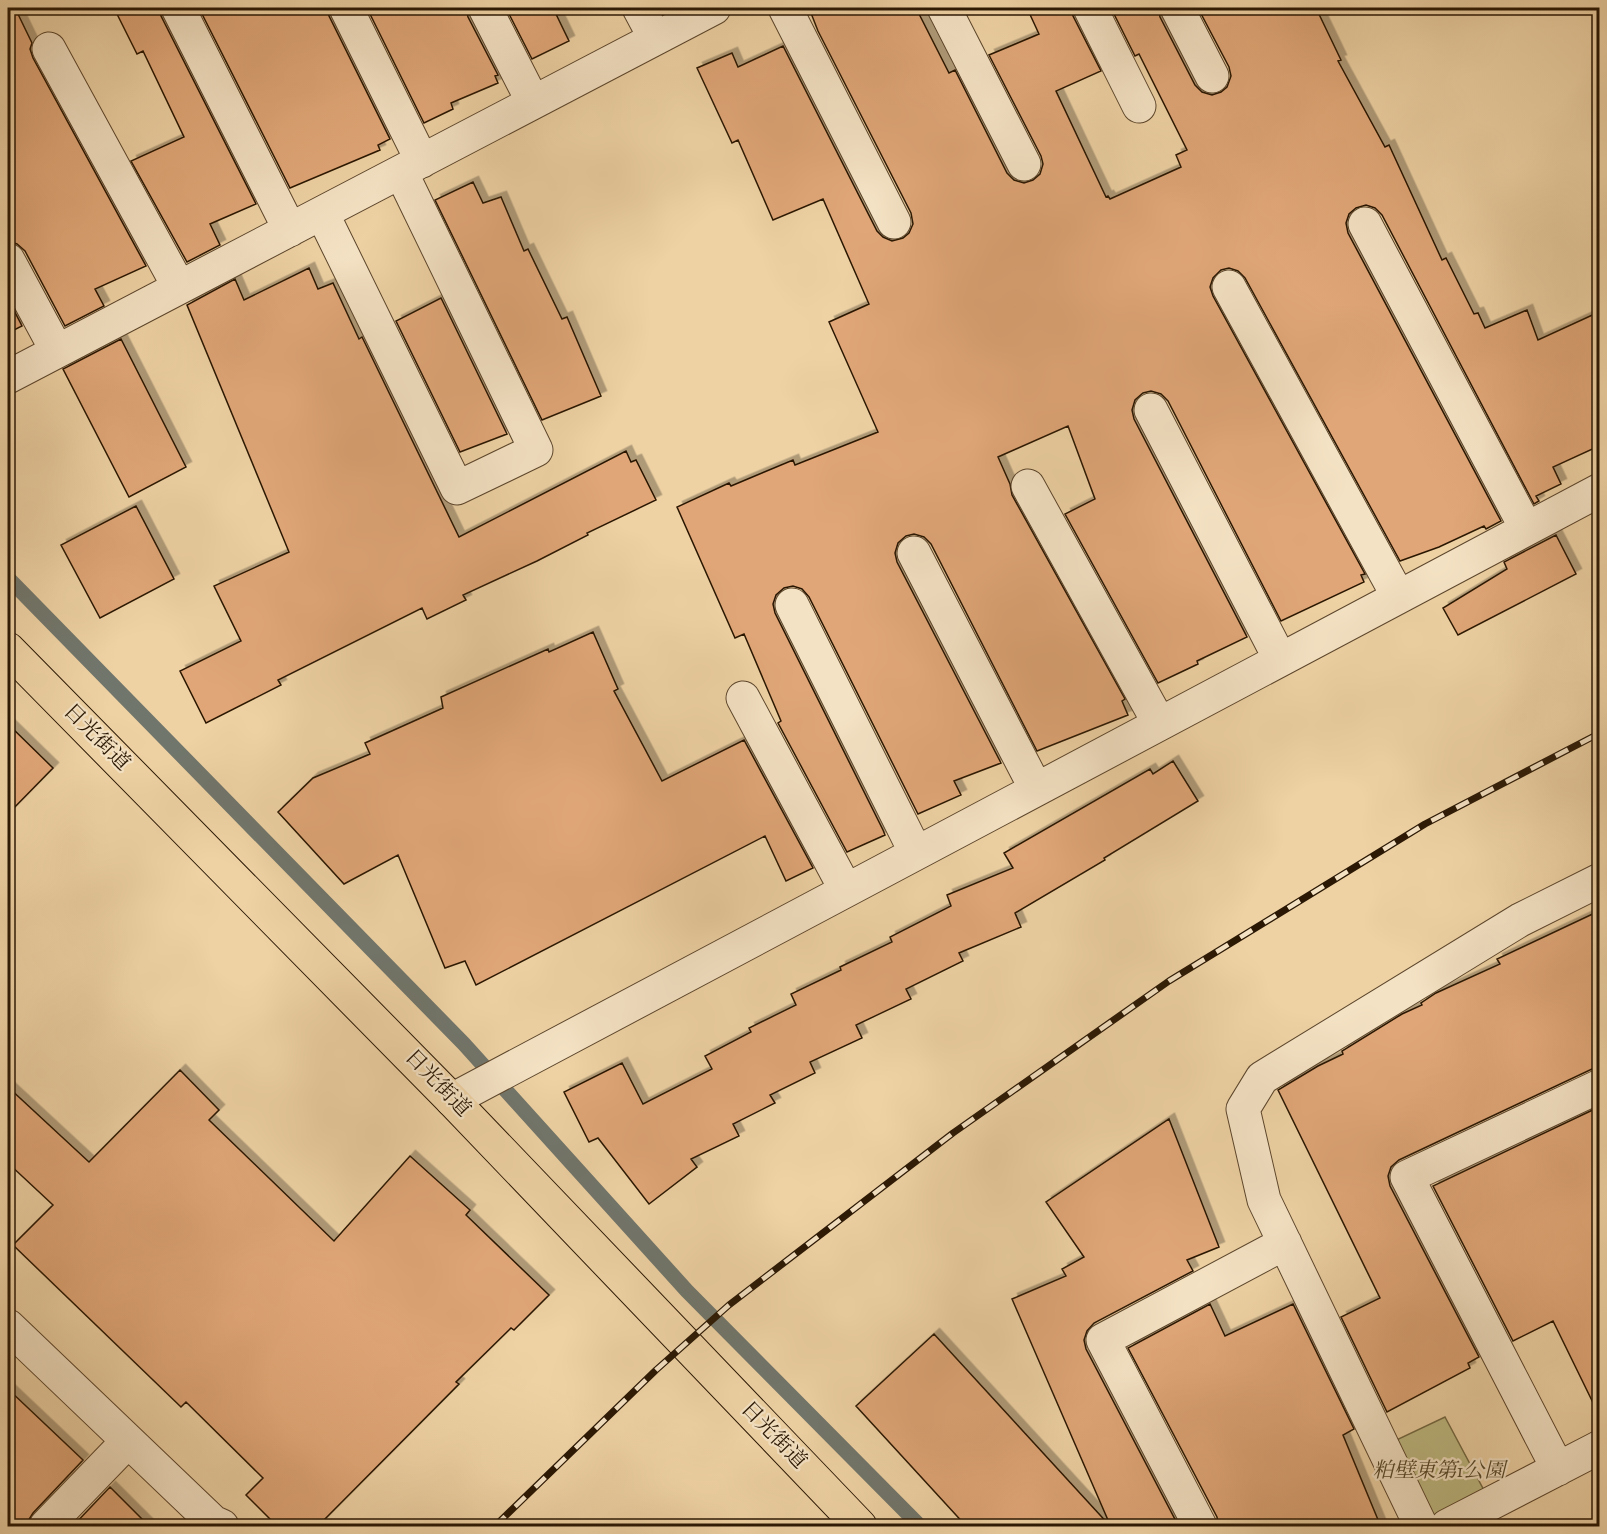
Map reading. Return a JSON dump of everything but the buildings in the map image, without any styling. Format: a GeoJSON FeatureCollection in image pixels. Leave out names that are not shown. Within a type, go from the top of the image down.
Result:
{"type":"FeatureCollection","features":[{"type":"Feature","properties":{"kind":"highway","name":"日光街道"},"geometry":{"type":"LineString","coordinates":[[8,648],[452,1100],[860,1527]]}},
{"type":"Feature","properties":{"kind":"street"},"geometry":{"type":"LineString","coordinates":[[178,8],[290,230]]}},
{"type":"Feature","properties":{"kind":"street"},"geometry":{"type":"LineString","coordinates":[[322,213],[457,489],[536,450],[346,8]]}},
{"type":"Feature","properties":{"kind":"street"},"geometry":{"type":"LineString","coordinates":[[485,8],[533,102]]}},
{"type":"Feature","properties":{"kind":"street"},"geometry":{"type":"LineString","coordinates":[[639,8],[656,38]]}},
{"type":"Feature","properties":{"kind":"street"},"geometry":{"type":"LineString","coordinates":[[8,377],[714,8]]}},
{"type":"Feature","properties":{"kind":"street"},"geometry":{"type":"LineString","coordinates":[[785,8],[894,222]]}},
{"type":"Feature","properties":{"kind":"street"},"geometry":{"type":"LineString","coordinates":[[944,8],[1024,164]]}},
{"type":"Feature","properties":{"kind":"street"},"geometry":{"type":"LineString","coordinates":[[1090,8],[1139,106]]}},
{"type":"Feature","properties":{"kind":"street"},"geometry":{"type":"LineString","coordinates":[[1178,8],[1212,76]]}},
{"type":"Feature","properties":{"kind":"street"},"geometry":{"type":"LineString","coordinates":[[49,49],[179,287]]}},
{"type":"Feature","properties":{"kind":"street"},"geometry":{"type":"LineString","coordinates":[[1365,224],[1526,528]]}},
{"type":"Feature","properties":{"kind":"street"},"geometry":{"type":"LineString","coordinates":[[8,260],[57,351]]}},
{"type":"Feature","properties":{"kind":"street"},"geometry":{"type":"LineString","coordinates":[[1228,287],[1398,596]]}},
{"type":"Feature","properties":{"kind":"street"},"geometry":{"type":"LineString","coordinates":[[1151,410],[1280,659]]}},
{"type":"Feature","properties":{"kind":"street"},"geometry":{"type":"LineString","coordinates":[[1028,486],[1159,723]]}},
{"type":"Feature","properties":{"kind":"street"},"geometry":{"type":"LineString","coordinates":[[452,1100],[1599,490]]}},
{"type":"Feature","properties":{"kind":"street"},"geometry":{"type":"LineString","coordinates":[[914,553],[1035,789]]}},
{"type":"Feature","properties":{"kind":"street"},"geometry":{"type":"LineString","coordinates":[[792,605],[916,853]]}},
{"type":"Feature","properties":{"kind":"street"},"geometry":{"type":"LineString","coordinates":[[743,698],[846,890]]}},
{"type":"Feature","properties":{"kind":"street"},"geometry":{"type":"LineString","coordinates":[[1421,1527],[1264,1200],[1243,1109],[1263,1078],[1520,920],[1599,880]]}},
{"type":"Feature","properties":{"kind":"street"},"geometry":{"type":"LineString","coordinates":[[1558,1469],[1407,1177],[1599,1086]]}},
{"type":"Feature","properties":{"kind":"street"},"geometry":{"type":"LineString","coordinates":[[1200,1527],[1103,1340],[1285,1243]]}},
{"type":"Feature","properties":{"kind":"street"},"geometry":{"type":"LineString","coordinates":[[8,1326],[215,1525]]}},
{"type":"Feature","properties":{"kind":"street"},"geometry":{"type":"LineString","coordinates":[[46,1527],[128,1441]]}},
{"type":"Feature","properties":{"kind":"street"},"geometry":{"type":"LineString","coordinates":[[1447,1527],[1599,1447]]}},
{"type":"Feature","properties":{"kind":"green space","name":"粕壁東第1公園"},"geometry":{"type":"Polygon","coordinates":[[[1445,1417],[1487,1496],[1432,1525],[1390,1443],[1445,1417]]]}},
{"type":"Feature","properties":{"kind":"waterway"},"geometry":{"type":"LineString","coordinates":[[8,578],[464,1044],[687,1291],[920,1526]]}},
{"type":"Feature","properties":{"kind":"railway"},"geometry":{"type":"LineString","coordinates":[[495,1526],[656,1370],[729,1305],[953,1133],[1169,981],[1425,824],[1600,733]]}}]}
